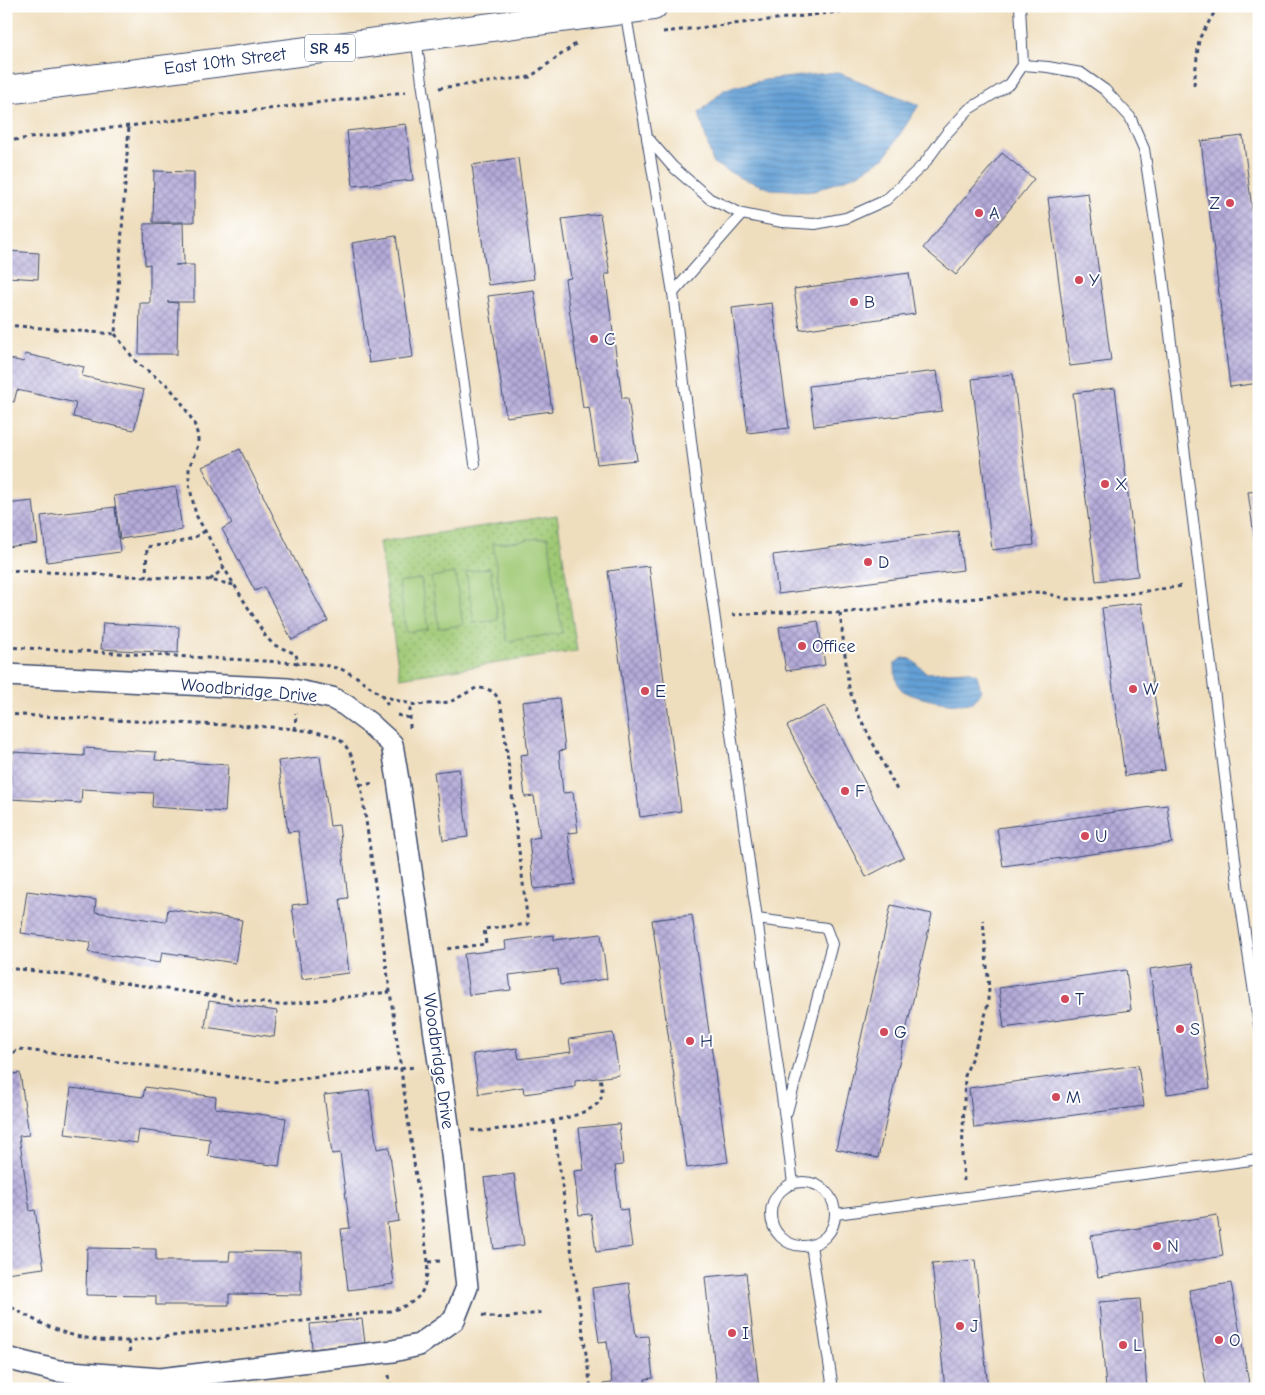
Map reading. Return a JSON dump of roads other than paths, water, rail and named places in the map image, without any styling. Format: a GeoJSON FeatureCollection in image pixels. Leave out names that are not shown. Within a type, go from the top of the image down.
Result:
{"type":"FeatureCollection","features":[{"type":"Feature","properties":{"kind":"main road","name":"East 10th Street"},"geometry":{"type":"LineString","coordinates":[[6,90],[416,36],[627,22],[653,6]]}},
{"type":"Feature","properties":{"kind":"street","name":"Woodbridge Drive"},"geometry":{"type":"LineString","coordinates":[[6,675],[288,689],[318,694],[346,704],[392,744],[451,1145],[467,1287],[454,1320],[419,1345],[393,1351],[160,1379],[58,1371],[6,1358]]}},
{"type":"Feature","properties":{"kind":"lane"},"geometry":{"type":"LineString","coordinates":[[646,137],[672,166],[710,199],[742,214],[782,222],[815,224],[846,218],[886,200],[924,164],[946,134],[969,109],[1010,84],[1024,65],[1020,6]]}},
{"type":"Feature","properties":{"kind":"lane"},"geometry":{"type":"LineString","coordinates":[[627,22],[673,293],[714,616],[793,1184]]}},
{"type":"Feature","properties":{"kind":"lane"},"geometry":{"type":"LineString","coordinates":[[416,36],[475,464]]}},
{"type":"Feature","properties":{"kind":"lane"},"geometry":{"type":"LineString","coordinates":[[1024,65],[1081,73],[1105,90],[1130,117],[1144,149],[1161,262],[1240,899],[1259,1026]]}},
{"type":"Feature","properties":{"kind":"lane"},"geometry":{"type":"LineString","coordinates":[[673,293],[742,214]]}},
{"type":"Feature","properties":{"kind":"lane"},"geometry":{"type":"LineString","coordinates":[[757,919],[826,928],[832,944],[785,1118]]}},
{"type":"Feature","properties":{"kind":"lane"},"geometry":{"type":"LineString","coordinates":[[836,1214],[1259,1159]]}},
{"type":"Feature","properties":{"kind":"lane"},"geometry":{"type":"LineString","coordinates":[[808,1182],[822,1188],[829,1194],[834,1203],[836,1214],[829,1234],[821,1241],[811,1245],[800,1246],[789,1243],[774,1228],[772,1207],[776,1197],[783,1189],[793,1184],[808,1182]]}},
{"type":"Feature","properties":{"kind":"lane"},"geometry":{"type":"LineString","coordinates":[[811,1245],[833,1389]]}},
{"type":"Feature","properties":{"kind":"water"},"geometry":{"type":"Polygon","coordinates":[[[837,72],[919,105],[885,157],[858,174],[814,191],[771,189],[741,178],[713,163],[699,113],[725,89],[765,80],[837,72]]]}},
{"type":"Feature","properties":{"kind":"water"},"geometry":{"type":"Polygon","coordinates":[[[903,658],[911,659],[927,673],[968,671],[977,675],[981,690],[977,698],[966,704],[947,703],[914,696],[901,689],[896,680],[895,663],[903,658]]]}},
{"type":"Feature","properties":{"kind":"place","name":"Z"},"geometry":{"type":"Point","coordinates":[1230,203]}},
{"type":"Feature","properties":{"kind":"place","name":"A"},"geometry":{"type":"Point","coordinates":[979,213]}},
{"type":"Feature","properties":{"kind":"place","name":"Y"},"geometry":{"type":"Point","coordinates":[1079,280]}},
{"type":"Feature","properties":{"kind":"place","name":"B"},"geometry":{"type":"Point","coordinates":[854,302]}},
{"type":"Feature","properties":{"kind":"place","name":"C"},"geometry":{"type":"Point","coordinates":[594,339]}},
{"type":"Feature","properties":{"kind":"place","name":"X"},"geometry":{"type":"Point","coordinates":[1105,484]}},
{"type":"Feature","properties":{"kind":"place","name":"D"},"geometry":{"type":"Point","coordinates":[868,562]}},
{"type":"Feature","properties":{"kind":"place","name":"Office"},"geometry":{"type":"Point","coordinates":[802,646]}},
{"type":"Feature","properties":{"kind":"place","name":"W"},"geometry":{"type":"Point","coordinates":[1133,689]}},
{"type":"Feature","properties":{"kind":"place","name":"E"},"geometry":{"type":"Point","coordinates":[645,691]}},
{"type":"Feature","properties":{"kind":"place","name":"F"},"geometry":{"type":"Point","coordinates":[845,791]}},
{"type":"Feature","properties":{"kind":"place","name":"U"},"geometry":{"type":"Point","coordinates":[1085,836]}},
{"type":"Feature","properties":{"kind":"place","name":"T"},"geometry":{"type":"Point","coordinates":[1065,999]}},
{"type":"Feature","properties":{"kind":"place","name":"S"},"geometry":{"type":"Point","coordinates":[1180,1029]}},
{"type":"Feature","properties":{"kind":"place","name":"G"},"geometry":{"type":"Point","coordinates":[884,1032]}},
{"type":"Feature","properties":{"kind":"place","name":"H"},"geometry":{"type":"Point","coordinates":[690,1041]}},
{"type":"Feature","properties":{"kind":"place","name":"M"},"geometry":{"type":"Point","coordinates":[1056,1097]}},
{"type":"Feature","properties":{"kind":"place","name":"N"},"geometry":{"type":"Point","coordinates":[1157,1246]}},
{"type":"Feature","properties":{"kind":"place","name":"J"},"geometry":{"type":"Point","coordinates":[960,1326]}},
{"type":"Feature","properties":{"kind":"place","name":"I"},"geometry":{"type":"Point","coordinates":[732,1333]}},
{"type":"Feature","properties":{"kind":"place","name":"O"},"geometry":{"type":"Point","coordinates":[1219,1340]}},
{"type":"Feature","properties":{"kind":"place","name":"L"},"geometry":{"type":"Point","coordinates":[1123,1345]}}]}
